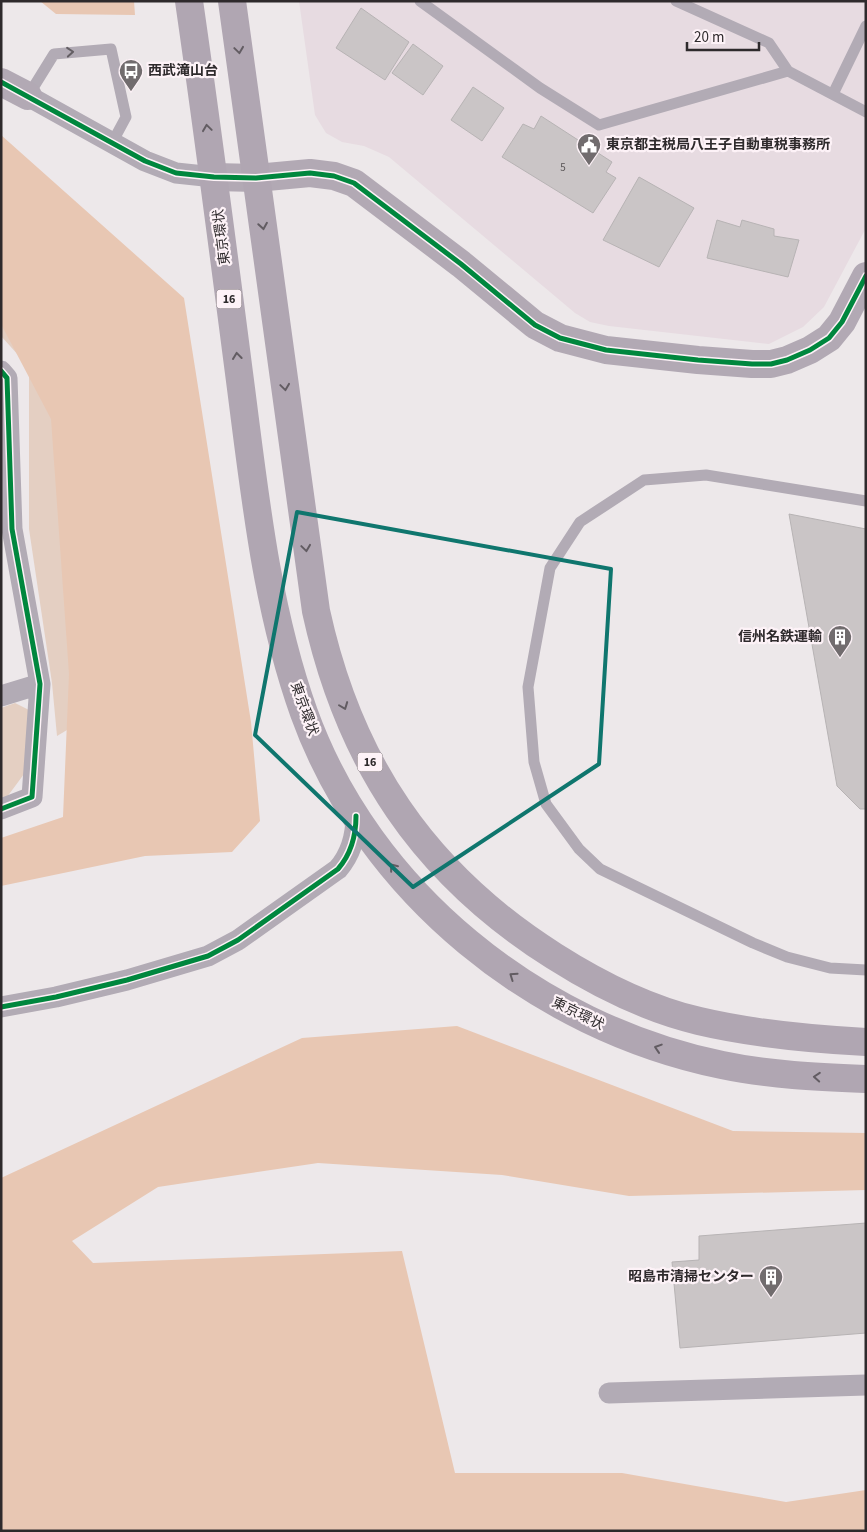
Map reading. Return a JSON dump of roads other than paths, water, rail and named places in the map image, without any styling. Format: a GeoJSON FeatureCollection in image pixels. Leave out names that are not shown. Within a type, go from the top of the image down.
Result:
{"type":"FeatureCollection","features":[{"type":"Feature","properties":{"kind":"highway","name":"東京環状"},"geometry":{"type":"LineString","coordinates":[[189,1],[214,177],[252,480],[270,589],[305,716],[327,765],[356,816],[378,848],[421,900],[462,938],[546,998],[634,1040],[672,1053],[723,1066],[802,1076],[866,1079]]}},
{"type":"Feature","properties":{"kind":"highway","name":"16"},"geometry":{"type":"LineString","coordinates":[[232,1],[270,270],[311,586],[321,636],[335,680],[354,732],[373,769],[408,825],[450,873],[491,911],[537,946],[573,968],[651,1005],[698,1021],[789,1036],[866,1042]]}},
{"type":"Feature","properties":{"kind":"street"},"geometry":{"type":"LineString","coordinates":[[1,82],[145,161],[176,173],[214,177],[256,178],[310,173],[334,176],[354,183],[461,264],[535,325],[560,338],[606,350],[752,364],[771,364],[787,360],[810,350],[829,338],[846,316],[866,276]]}},
{"type":"Feature","properties":{"kind":"street"},"geometry":{"type":"LineString","coordinates":[[1,809],[32,797],[40,684],[7,531],[3,376]]}},
{"type":"Feature","properties":{"kind":"street"},"geometry":{"type":"LineString","coordinates":[[1,696],[40,684]]}},
{"type":"Feature","properties":{"kind":"street"},"geometry":{"type":"LineString","coordinates":[[1,1007],[38,1002],[127,980],[201,959],[219,951],[238,940],[338,869],[354,842],[356,816]]}},
{"type":"Feature","properties":{"kind":"street"},"geometry":{"type":"LineString","coordinates":[[609,1393],[866,1385]]}},
{"type":"Feature","properties":{"kind":"lane"},"geometry":{"type":"LineString","coordinates":[[420,1],[540,88],[599,126],[788,71]]}},
{"type":"Feature","properties":{"kind":"lane"},"geometry":{"type":"LineString","coordinates":[[676,1],[769,44],[788,71],[866,112]]}},
{"type":"Feature","properties":{"kind":"lane"},"geometry":{"type":"LineString","coordinates":[[833,94],[866,26]]}},
{"type":"Feature","properties":{"kind":"lane"},"geometry":{"type":"LineString","coordinates":[[28,96],[54,54],[111,49],[126,117],[112,142]]}},
{"type":"Feature","properties":{"kind":"lane"},"geometry":{"type":"LineString","coordinates":[[866,501],[706,475],[644,480],[580,522],[550,568],[528,687],[534,762],[546,804],[579,849],[600,870],[752,943],[787,957],[830,968],[866,970]]}},
{"type":"Feature","properties":{"kind":"place","name":"西武滝山台"},"geometry":{"type":"Point","coordinates":[131,92]}},
{"type":"Feature","properties":{"kind":"place","name":"東京都主税局八王子自動車税事務所"},"geometry":{"type":"Point","coordinates":[589,166]}},
{"type":"Feature","properties":{"kind":"place","name":"信州名鉄運輸"},"geometry":{"type":"Point","coordinates":[840,658]}},
{"type":"Feature","properties":{"kind":"place","name":"昭島市清掃センター"},"geometry":{"type":"Point","coordinates":[771,1298]}}]}
